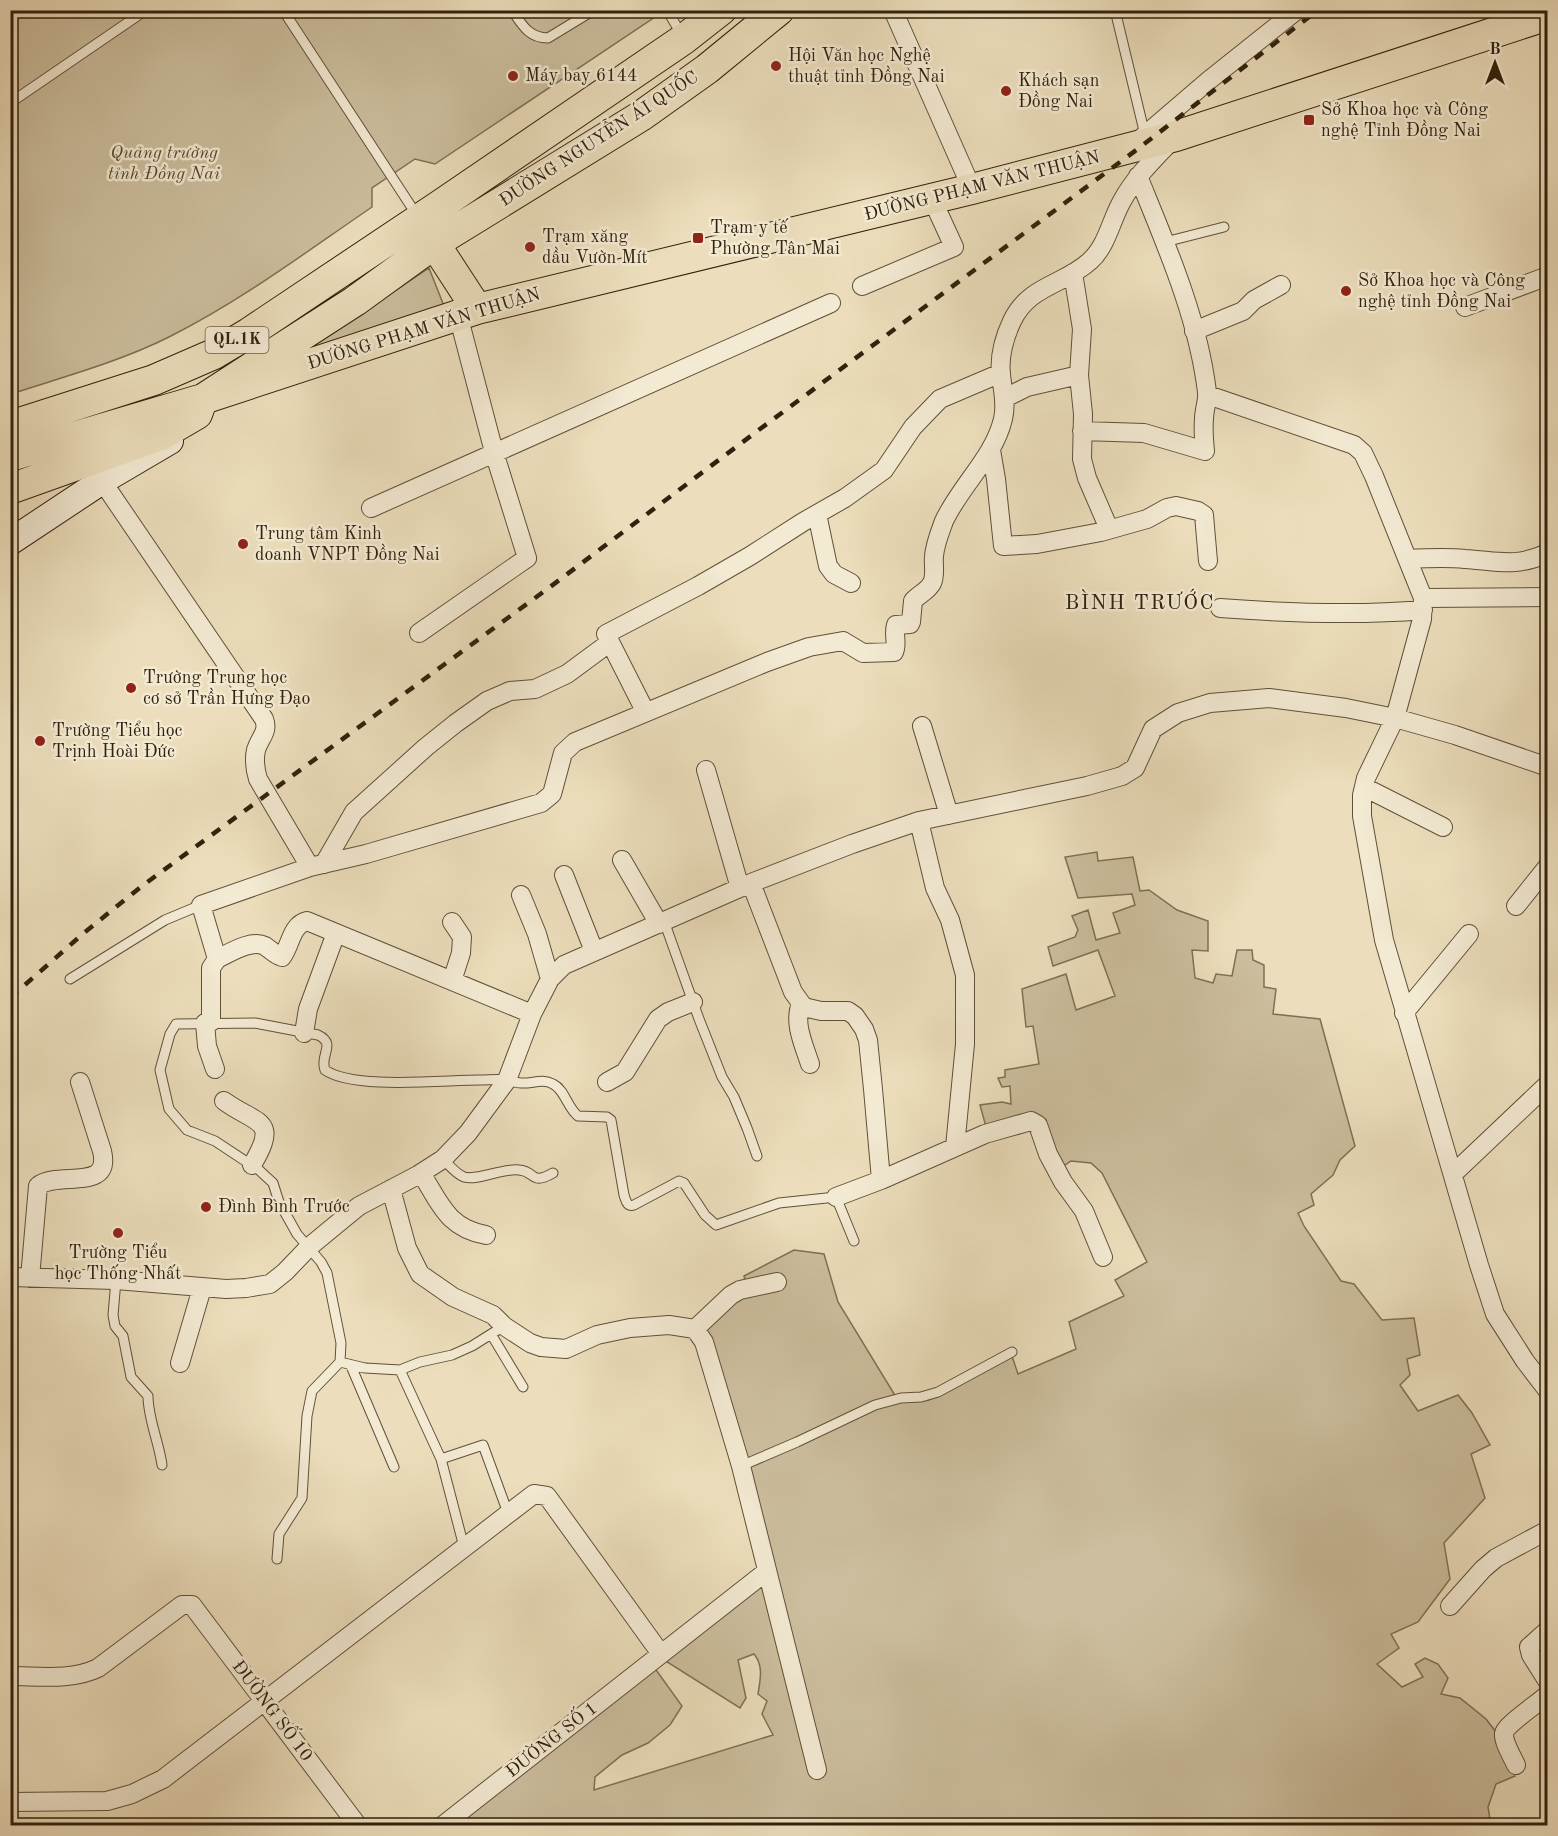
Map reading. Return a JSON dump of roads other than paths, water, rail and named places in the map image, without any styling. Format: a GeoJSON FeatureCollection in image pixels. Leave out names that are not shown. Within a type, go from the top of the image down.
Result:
{"type":"FeatureCollection","features":[{"type":"Feature","properties":{"kind":"main road","name":"ĐƯỜNG NGUYỄN ÁI QUỐC"},"geometry":{"type":"LineString","coordinates":[[10,489],[95,472],[161,435],[200,406],[355,302],[426,232],[721,10]]}},
{"type":"Feature","properties":{"kind":"main road","name":"ĐƯỜNG NGUYỄN ÁI QUỐC"},"geometry":{"type":"LineString","coordinates":[[10,426],[154,380],[214,354],[426,232],[641,116],[707,69],[779,10]]}},
{"type":"Feature","properties":{"kind":"main road","name":"ĐƯỜNG PHẠM VĂN THUẬN"},"geometry":{"type":"LineString","coordinates":[[200,406],[467,312],[932,198],[1137,153],[1176,136],[1548,15]]}},
{"type":"Feature","properties":{"kind":"main road"},"geometry":{"type":"LineString","coordinates":[[426,232],[467,312]]}},
{"type":"Feature","properties":{"kind":"main road","name":"ĐƯỜNG NGUYỄN ÁI QUỐC"},"geometry":{"type":"LineString","coordinates":[[10,456],[200,406]]}},
{"type":"Feature","properties":{"kind":"main road"},"geometry":{"type":"LineString","coordinates":[[10,542],[95,472]]}},
{"type":"Feature","properties":{"kind":"street"},"geometry":{"type":"LineString","coordinates":[[893,10],[972,189]]}},
{"type":"Feature","properties":{"kind":"street"},"geometry":{"type":"LineString","coordinates":[[217,958],[201,905],[317,865],[366,854],[541,803],[552,794],[556,786],[562,757],[568,746],[582,737],[767,662],[809,647],[843,641],[863,653],[894,652],[896,625],[910,624],[913,601],[927,590],[933,580],[936,543],[944,521],[964,486],[991,450],[1003,420],[1005,398],[1000,373],[1002,354],[1007,333],[1019,309],[1036,291],[1092,260],[1099,251],[1121,201],[1137,153],[1297,10]]}},
{"type":"Feature","properties":{"kind":"street"},"geometry":{"type":"LineString","coordinates":[[1082,430],[1144,433],[1205,451],[1203,422],[1208,395],[1194,332],[1137,153]]}},
{"type":"Feature","properties":{"kind":"street"},"geometry":{"type":"LineString","coordinates":[[862,286],[954,247],[932,198]]}},
{"type":"Feature","properties":{"kind":"street"},"geometry":{"type":"LineString","coordinates":[[1072,273],[1082,329],[1079,375],[1082,459],[1084,470],[1109,529]]}},
{"type":"Feature","properties":{"kind":"street"},"geometry":{"type":"LineString","coordinates":[[1465,307],[1548,276]]}},
{"type":"Feature","properties":{"kind":"street"},"geometry":{"type":"LineString","coordinates":[[1194,332],[1243,311],[1254,300],[1281,285]]}},
{"type":"Feature","properties":{"kind":"street"},"geometry":{"type":"LineString","coordinates":[[371,508],[831,303]]}},
{"type":"Feature","properties":{"kind":"street"},"geometry":{"type":"LineString","coordinates":[[419,633],[527,558],[494,452],[467,312]]}},
{"type":"Feature","properties":{"kind":"street"},"geometry":{"type":"LineString","coordinates":[[645,711],[606,634],[698,586],[845,498],[884,470],[913,427],[940,399],[1000,373]]}},
{"type":"Feature","properties":{"kind":"street"},"geometry":{"type":"LineString","coordinates":[[1005,398],[1027,387],[1079,375]]}},
{"type":"Feature","properties":{"kind":"street"},"geometry":{"type":"LineString","coordinates":[[1208,395],[1354,445],[1363,453],[1374,476],[1408,559],[1423,604],[1395,718],[1366,778],[1362,795],[1362,816],[1384,940],[1495,1314],[1525,1361],[1548,1391]]}},
{"type":"Feature","properties":{"kind":"street"},"geometry":{"type":"LineString","coordinates":[[991,450],[1003,546],[1037,544],[1109,529],[1147,519],[1167,508],[1176,506],[1198,511],[1204,515],[1208,561]]}},
{"type":"Feature","properties":{"kind":"street"},"geometry":{"type":"LineString","coordinates":[[95,472],[264,718],[266,731],[256,750],[255,771],[258,779],[317,865]]}},
{"type":"Feature","properties":{"kind":"street"},"geometry":{"type":"LineString","coordinates":[[817,514],[828,566],[834,574],[851,583]]}},
{"type":"Feature","properties":{"kind":"street"},"geometry":{"type":"LineString","coordinates":[[1408,559],[1443,557],[1507,564],[1532,560],[1548,552]]}},
{"type":"Feature","properties":{"kind":"street"},"geometry":{"type":"LineString","coordinates":[[1220,608],[1377,614],[1423,604],[1548,597]]}},
{"type":"Feature","properties":{"kind":"street"},"geometry":{"type":"LineString","coordinates":[[317,865],[354,812],[456,723],[487,701],[510,691],[535,688],[567,674],[609,643]]}},
{"type":"Feature","properties":{"kind":"street"},"geometry":{"type":"LineString","coordinates":[[10,1277],[116,1280],[202,1288],[246,1288],[270,1284],[309,1247],[359,1206],[443,1159],[468,1133],[507,1080],[532,1014],[550,979],[564,964],[745,886],[852,844],[919,821],[1087,786],[1122,776],[1135,768],[1153,729],[1178,713],[1210,703],[1269,698],[1346,708],[1395,718],[1455,735],[1548,767]]}},
{"type":"Feature","properties":{"kind":"street"},"geometry":{"type":"LineString","coordinates":[[922,726],[949,815]]}},
{"type":"Feature","properties":{"kind":"street"},"geometry":{"type":"LineString","coordinates":[[706,770],[745,886],[793,992],[801,1004],[815,1010],[848,1011],[855,1016],[864,1029],[868,1040],[881,1180]]}},
{"type":"Feature","properties":{"kind":"street"},"geometry":{"type":"LineString","coordinates":[[1364,787],[1443,827]]}},
{"type":"Feature","properties":{"kind":"street"},"geometry":{"type":"LineString","coordinates":[[919,821],[935,888],[950,920],[965,975],[965,1044],[956,1148]]}},
{"type":"Feature","properties":{"kind":"street"},"geometry":{"type":"LineString","coordinates":[[622,860],[662,922]]}},
{"type":"Feature","properties":{"kind":"street"},"geometry":{"type":"LineString","coordinates":[[1516,906],[1548,866]]}},
{"type":"Feature","properties":{"kind":"street"},"geometry":{"type":"LineString","coordinates":[[564,875],[594,951]]}},
{"type":"Feature","properties":{"kind":"street"},"geometry":{"type":"LineString","coordinates":[[521,895],[537,934],[550,979]]}},
{"type":"Feature","properties":{"kind":"street"},"geometry":{"type":"LineString","coordinates":[[215,1069],[207,1046],[211,968],[217,958],[251,944],[264,945],[278,957],[282,957],[295,930],[300,923],[307,921],[532,1014]]}},
{"type":"Feature","properties":{"kind":"street"},"geometry":{"type":"LineString","coordinates":[[452,922],[462,937],[461,953],[452,981]]}},
{"type":"Feature","properties":{"kind":"street"},"geometry":{"type":"LineString","coordinates":[[304,1033],[310,1001],[336,933]]}},
{"type":"Feature","properties":{"kind":"street"},"geometry":{"type":"LineString","coordinates":[[1404,1013],[1469,934]]}},
{"type":"Feature","properties":{"kind":"street"},"geometry":{"type":"LineString","coordinates":[[608,1082],[625,1072],[658,1019],[668,1012],[693,1002]]}},
{"type":"Feature","properties":{"kind":"street"},"geometry":{"type":"LineString","coordinates":[[801,1004],[798,1011],[798,1024],[810,1064]]}},
{"type":"Feature","properties":{"kind":"street"},"geometry":{"type":"LineString","coordinates":[[30,1278],[38,1186],[48,1182],[95,1176],[105,1162],[80,1082]]}},
{"type":"Feature","properties":{"kind":"street"},"geometry":{"type":"LineString","coordinates":[[1453,1174],[1548,1084]]}},
{"type":"Feature","properties":{"kind":"street"},"geometry":{"type":"LineString","coordinates":[[224,1101],[254,1118],[263,1127],[265,1140],[252,1165]]}},
{"type":"Feature","properties":{"kind":"street"},"geometry":{"type":"LineString","coordinates":[[836,1197],[881,1180],[985,1134],[1031,1121],[1038,1125],[1048,1154],[1063,1182],[1084,1211],[1103,1257]]}},
{"type":"Feature","properties":{"kind":"street"},"geometry":{"type":"LineString","coordinates":[[421,1173],[448,1216],[467,1230],[486,1234]]}},
{"type":"Feature","properties":{"kind":"street"},"geometry":{"type":"LineString","coordinates":[[391,1189],[406,1248],[420,1274],[453,1297],[493,1315],[498,1330],[530,1343],[566,1349],[597,1335],[630,1328],[669,1325],[695,1329],[704,1342],[741,1466],[817,1770]]}},
{"type":"Feature","properties":{"kind":"street"},"geometry":{"type":"LineString","coordinates":[[695,1329],[731,1295],[740,1290],[777,1282]]}},
{"type":"Feature","properties":{"kind":"street"},"geometry":{"type":"LineString","coordinates":[[180,1363],[202,1288]]}},
{"type":"Feature","properties":{"kind":"street"},"geometry":{"type":"LineString","coordinates":[[10,1802],[107,1801],[132,1794],[163,1779],[534,1494],[547,1496],[662,1654]]}},
{"type":"Feature","properties":{"kind":"street"},"geometry":{"type":"LineString","coordinates":[[1450,1606],[1490,1563],[1548,1530]]}},
{"type":"Feature","properties":{"kind":"street","name":"ĐƯỜNG SỐ 1"},"geometry":{"type":"LineString","coordinates":[[442,1826],[767,1571]]}},
{"type":"Feature","properties":{"kind":"street","name":"ĐƯỜNG SỐ 10"},"geometry":{"type":"LineString","coordinates":[[10,1676],[86,1674],[98,1668],[182,1605],[192,1605],[358,1826]]}},
{"type":"Feature","properties":{"kind":"street"},"geometry":{"type":"LineString","coordinates":[[1548,1630],[1529,1647],[1531,1655],[1548,1682]]}},
{"type":"Feature","properties":{"kind":"street"},"geometry":{"type":"LineString","coordinates":[[1516,1765],[1503,1735],[1505,1728],[1536,1706],[1548,1694]]}},
{"type":"Feature","properties":{"kind":"lane"},"geometry":{"type":"LineString","coordinates":[[10,104],[146,10]]}},
{"type":"Feature","properties":{"kind":"lane"},"geometry":{"type":"LineString","coordinates":[[283,10],[426,232]]}},
{"type":"Feature","properties":{"kind":"lane"},"geometry":{"type":"LineString","coordinates":[[512,10],[530,34],[542,38],[548,38],[594,10]]}},
{"type":"Feature","properties":{"kind":"lane"},"geometry":{"type":"LineString","coordinates":[[667,10],[684,39]]}},
{"type":"Feature","properties":{"kind":"lane"},"geometry":{"type":"LineString","coordinates":[[1114,10],[1137,153]]}},
{"type":"Feature","properties":{"kind":"lane"},"geometry":{"type":"LineString","coordinates":[[1165,242],[1224,227]]}},
{"type":"Feature","properties":{"kind":"lane"},"geometry":{"type":"LineString","coordinates":[[70,979],[165,920],[201,905]]}},
{"type":"Feature","properties":{"kind":"lane"},"geometry":{"type":"LineString","coordinates":[[662,922],[722,1077],[734,1097],[758,1156]]}},
{"type":"Feature","properties":{"kind":"lane"},"geometry":{"type":"LineString","coordinates":[[277,1559],[279,1534],[302,1498],[307,1416],[312,1391],[340,1362],[342,1343],[327,1273],[297,1234],[279,1202],[273,1183],[252,1165],[215,1141],[187,1130],[169,1109],[160,1070],[172,1028],[176,1024],[255,1023],[325,1038],[327,1046],[323,1066],[325,1070],[330,1074],[373,1082],[507,1080],[524,1083],[546,1081],[558,1087],[570,1108],[578,1116],[609,1118],[613,1126],[624,1195],[630,1205],[679,1181],[684,1183],[705,1215],[716,1225],[779,1203],[836,1197],[854,1241]]}},
{"type":"Feature","properties":{"kind":"lane"},"geometry":{"type":"LineString","coordinates":[[443,1159],[460,1176],[470,1178],[512,1170],[524,1171],[542,1179],[553,1173]]}},
{"type":"Feature","properties":{"kind":"lane"},"geometry":{"type":"LineString","coordinates":[[116,1280],[113,1315],[115,1326],[123,1336],[131,1377],[148,1396],[148,1407],[160,1449],[162,1465]]}},
{"type":"Feature","properties":{"kind":"lane"},"geometry":{"type":"LineString","coordinates":[[340,1362],[351,1366],[400,1370],[420,1362],[452,1355],[498,1330],[523,1387]]}},
{"type":"Feature","properties":{"kind":"lane"},"geometry":{"type":"LineString","coordinates":[[741,1466],[875,1405],[901,1398],[932,1395],[1012,1352]]}},
{"type":"Feature","properties":{"kind":"lane"},"geometry":{"type":"LineString","coordinates":[[351,1366],[394,1467]]}},
{"type":"Feature","properties":{"kind":"lane"},"geometry":{"type":"LineString","coordinates":[[400,1370],[441,1459],[464,1546]]}},
{"type":"Feature","properties":{"kind":"lane"},"geometry":{"type":"LineString","coordinates":[[441,1459],[483,1445],[508,1513]]}},
{"type":"Feature","properties":{"kind":"railway"},"geometry":{"type":"LineString","coordinates":[[10,998],[85,932],[142,886],[550,587],[1139,148],[1318,10]]}},
{"type":"Feature","properties":{"kind":"place","name":"Hội Văn học Nghệ thuật tỉnh Đồng Nai"},"geometry":{"type":"Point","coordinates":[776,66]}},
{"type":"Feature","properties":{"kind":"place","name":"Máy bay 6144"},"geometry":{"type":"Point","coordinates":[513,76]}},
{"type":"Feature","properties":{"kind":"place","name":"Khách sạn Đồng Nai"},"geometry":{"type":"Point","coordinates":[1006,91]}},
{"type":"Feature","properties":{"kind":"place","name":"Sở Khoa học và Công nghệ Tỉnh Đồng Nai"},"geometry":{"type":"Point","coordinates":[1309,120]}},
{"type":"Feature","properties":{"kind":"place","name":"Trạm y tế Phường Tân Mai"},"geometry":{"type":"Point","coordinates":[698,238]}},
{"type":"Feature","properties":{"kind":"place","name":"Trạm xăng dầu Vườn Mít"},"geometry":{"type":"Point","coordinates":[530,247]}},
{"type":"Feature","properties":{"kind":"place","name":"Sở Khoa học và Công nghệ tỉnh Đồng Nai"},"geometry":{"type":"Point","coordinates":[1346,291]}},
{"type":"Feature","properties":{"kind":"place","name":"Trung tâm Kinh doanh VNPT Đồng Nai"},"geometry":{"type":"Point","coordinates":[243,544]}},
{"type":"Feature","properties":{"kind":"place","name":"Trường Trung học cơ sở Trần Hưng Đạo"},"geometry":{"type":"Point","coordinates":[131,688]}},
{"type":"Feature","properties":{"kind":"place","name":"Trường Tiểu học Trịnh Hoài Đức"},"geometry":{"type":"Point","coordinates":[40,741]}},
{"type":"Feature","properties":{"kind":"place","name":"Đình Bình Trước"},"geometry":{"type":"Point","coordinates":[206,1207]}},
{"type":"Feature","properties":{"kind":"place","name":"Trường Tiểu học Thống Nhất"},"geometry":{"type":"Point","coordinates":[118,1233]}},
{"type":"Feature","properties":{"kind":"district","name":"BÌNH TRƯỚC"},"geometry":{"type":"Point","coordinates":[1140,603]}},
{"type":"Feature","properties":{"kind":"park label","name":"Quảng trường tỉnh Đồng Nai"},"geometry":{"type":"Point","coordinates":[164,163]}}]}
